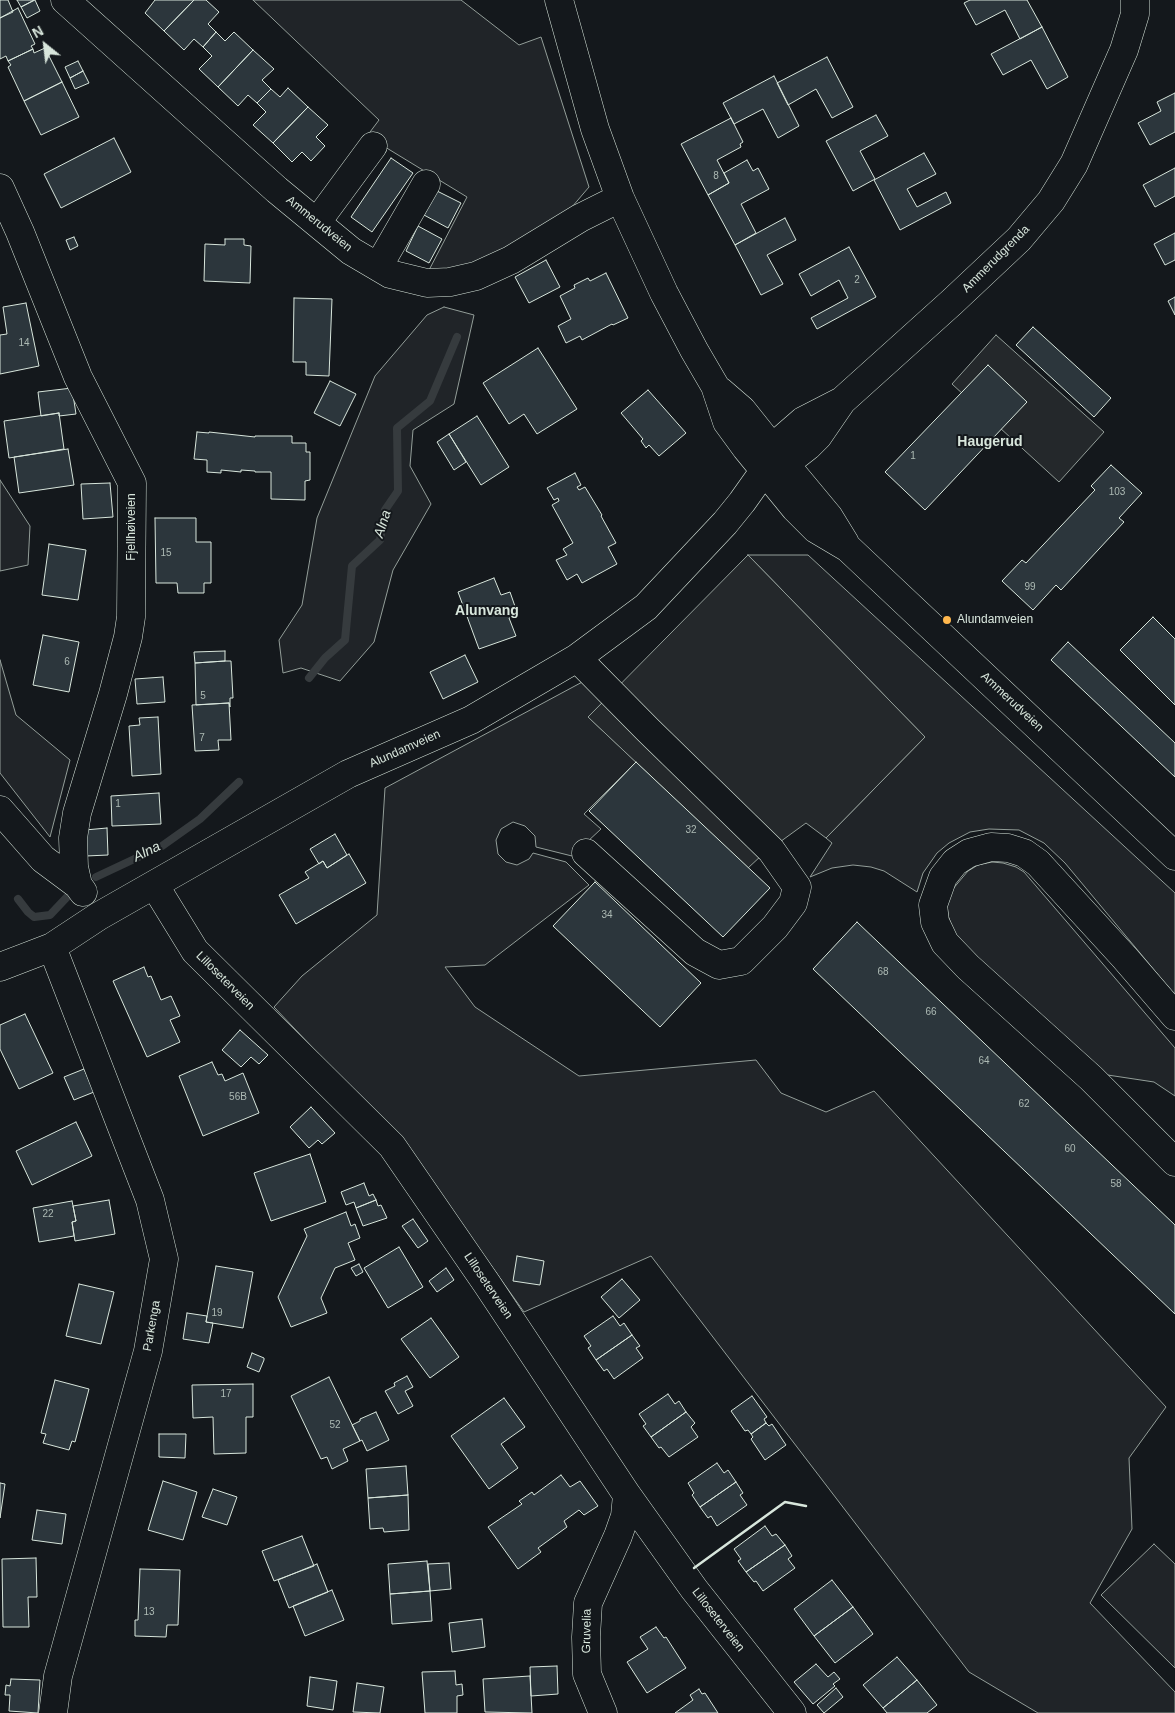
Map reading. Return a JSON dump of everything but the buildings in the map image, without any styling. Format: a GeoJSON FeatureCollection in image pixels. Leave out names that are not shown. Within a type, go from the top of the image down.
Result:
{"type":"FeatureCollection","features":[{"type":"Feature","properties":{"kind":"street","name":"Ammerudveien"},"geometry":{"type":"LineString","coordinates":[[65,0],[277,190],[351,251],[390,274],[427,283],[450,282],[476,276],[511,260],[580,218],[620,198]]}},
{"type":"Feature","properties":{"kind":"street","name":"Ammerudveien"},"geometry":{"type":"LineString","coordinates":[[559,0],[585,98],[620,198],[668,300],[715,386],[742,410],[774,461],[829,517],[848,548],[1175,856]]}},
{"type":"Feature","properties":{"kind":"street","name":"Ammerudgrenda"},"geometry":{"type":"LineString","coordinates":[[842,401],[1019,239],[1050,201],[1074,164],[1126,47],[1135,14],[1135,0]]}},
{"type":"Feature","properties":{"kind":"street"},"geometry":{"type":"LineString","coordinates":[[317,222],[374,146]]}},
{"type":"Feature","properties":{"kind":"street"},"geometry":{"type":"LineString","coordinates":[[378,267],[426,184]]}},
{"type":"Feature","properties":{"kind":"street","name":"Fjellhøiveien"},"geometry":{"type":"LineString","coordinates":[[0,188],[20,232],[78,377],[132,483],[131,618],[113,694],[77,813],[73,838],[74,868],[78,886]]}},
{"type":"Feature","properties":{"kind":"street","name":"Alundamveien"},"geometry":{"type":"LineString","coordinates":[[0,967],[52,947],[99,916],[155,886],[348,774],[471,720],[577,658],[646,606],[725,523],[774,461],[818,436],[842,401]]}},
{"type":"Feature","properties":{"kind":"street"},"geometry":{"type":"LineString","coordinates":[[577,658],[771,850],[797,887],[793,903],[775,927],[741,961],[719,965],[695,952],[586,852]]}},
{"type":"Feature","properties":{"kind":"street"},"geometry":{"type":"LineString","coordinates":[[0,810],[43,859],[78,886],[99,916]]}},
{"type":"Feature","properties":{"kind":"street"},"geometry":{"type":"LineString","coordinates":[[1175,1016],[1038,863],[1024,852],[1008,848],[991,847],[969,853],[955,862],[943,877],[933,905],[935,922],[945,943],[968,967],[1090,1078],[1175,1162]]}},
{"type":"Feature","properties":{"kind":"street","name":"Lilloseterveien"},"geometry":{"type":"LineString","coordinates":[[155,886],[194,951],[392,1146],[627,1495],[694,1589],[792,1713]]}},
{"type":"Feature","properties":{"kind":"street","name":"Parkenga"},"geometry":{"type":"LineString","coordinates":[[52,947],[150,1200],[164,1259],[148,1351],[58,1676],[53,1713]]}},
{"type":"Feature","properties":{"kind":"street","name":"Gruvelia"},"geometry":{"type":"LineString","coordinates":[[603,1713],[588,1674],[586,1638],[588,1603],[618,1536],[625,1516],[627,1495]]}},
{"type":"Feature","properties":{"kind":"shaded area"},"geometry":{"type":"Polygon","coordinates":[[[253,0],[461,0],[519,45],[541,37],[589,187],[566,214],[546,231],[462,270],[428,272],[467,197],[367,136],[379,120],[253,0]]]}},
{"type":"Feature","properties":{"kind":"shaded area"},"geometry":{"type":"Polygon","coordinates":[[[444,307],[474,315],[454,404],[413,430],[410,466],[431,504],[393,570],[374,642],[340,681],[301,668],[283,673],[279,640],[302,605],[317,518],[375,376],[427,315],[444,307]]]}},
{"type":"Feature","properties":{"kind":"shaded area"},"geometry":{"type":"Polygon","coordinates":[[[996,335],[1104,432],[1059,482],[952,384],[996,335]]]}},
{"type":"Feature","properties":{"kind":"shaded area"},"geometry":{"type":"Polygon","coordinates":[[[0,480],[30,526],[28,565],[0,571],[0,480]]]}},
{"type":"Feature","properties":{"kind":"shaded area"},"geometry":{"type":"Polygon","coordinates":[[[748,555],[808,555],[1175,893],[1175,995],[1065,863],[1044,843],[1019,830],[989,829],[970,832],[949,843],[937,853],[923,873],[917,892],[884,871],[871,867],[853,865],[832,868],[810,877],[832,843],[826,838],[925,737],[748,555]]]}},
{"type":"Feature","properties":{"kind":"shaded area"},"geometry":{"type":"Polygon","coordinates":[[[748,555],[925,737],[826,838],[806,823],[762,855],[748,868],[588,717],[748,555]]]}},
{"type":"Feature","properties":{"kind":"shaded area"},"geometry":{"type":"Polygon","coordinates":[[[0,660],[16,715],[70,760],[50,837],[0,773],[0,660]]]}},
{"type":"Feature","properties":{"kind":"shaded area"},"geometry":{"type":"Polygon","coordinates":[[[586,680],[604,701],[588,717],[636,762],[584,814],[601,829],[572,856],[536,847],[535,836],[525,826],[513,822],[501,829],[496,840],[498,854],[506,862],[517,865],[529,859],[533,853],[566,862],[589,885],[485,965],[445,967],[475,1007],[579,1076],[756,1060],[781,1093],[826,1112],[874,1091],[1166,1407],[1129,1458],[1132,1529],[1090,1603],[1175,1692],[1175,1713],[1038,1713],[969,1672],[651,1256],[524,1312],[407,1147],[274,1007],[302,976],[377,915],[385,788],[586,680]]]}},
{"type":"Feature","properties":{"kind":"shaded area"},"geometry":{"type":"Polygon","coordinates":[[[992,862],[1016,867],[1024,872],[1175,1048],[1175,1096],[1154,1082],[1101,1074],[963,944],[953,931],[948,915],[947,903],[952,890],[968,871],[978,865],[992,862]]]}},
{"type":"Feature","properties":{"kind":"shaded area"},"geometry":{"type":"Polygon","coordinates":[[[1154,1544],[1175,1564],[1175,1668],[1101,1595],[1154,1544]]]}},
{"type":"Feature","properties":{"kind":"waterway","name":"Alna"},"geometry":{"type":"LineString","coordinates":[[309,678],[325,658],[345,640],[352,566],[380,540],[385,510],[398,491],[397,428],[430,401],[457,337]]}},
{"type":"Feature","properties":{"kind":"waterway","name":"Alna"},"geometry":{"type":"LineString","coordinates":[[96,877],[162,846],[200,819],[239,782]]}},
{"type":"Feature","properties":{"kind":"waterway","name":"Alna"},"geometry":{"type":"LineString","coordinates":[[18,899],[34,917],[50,915],[67,897]]}},
{"type":"Feature","properties":{"kind":"wall"},"geometry":{"type":"LineString","coordinates":[[694,1568],[785,1502],[806,1506]]}},
{"type":"Feature","properties":{"kind":"place","name":"Alundamveien"},"geometry":{"type":"Point","coordinates":[947,620]}},
{"type":"Feature","properties":{"kind":"district","name":"Haugerud"},"geometry":{"type":"Point","coordinates":[990,442]}},
{"type":"Feature","properties":{"kind":"district","name":"Alunvang"},"geometry":{"type":"Point","coordinates":[487,611]}}]}
